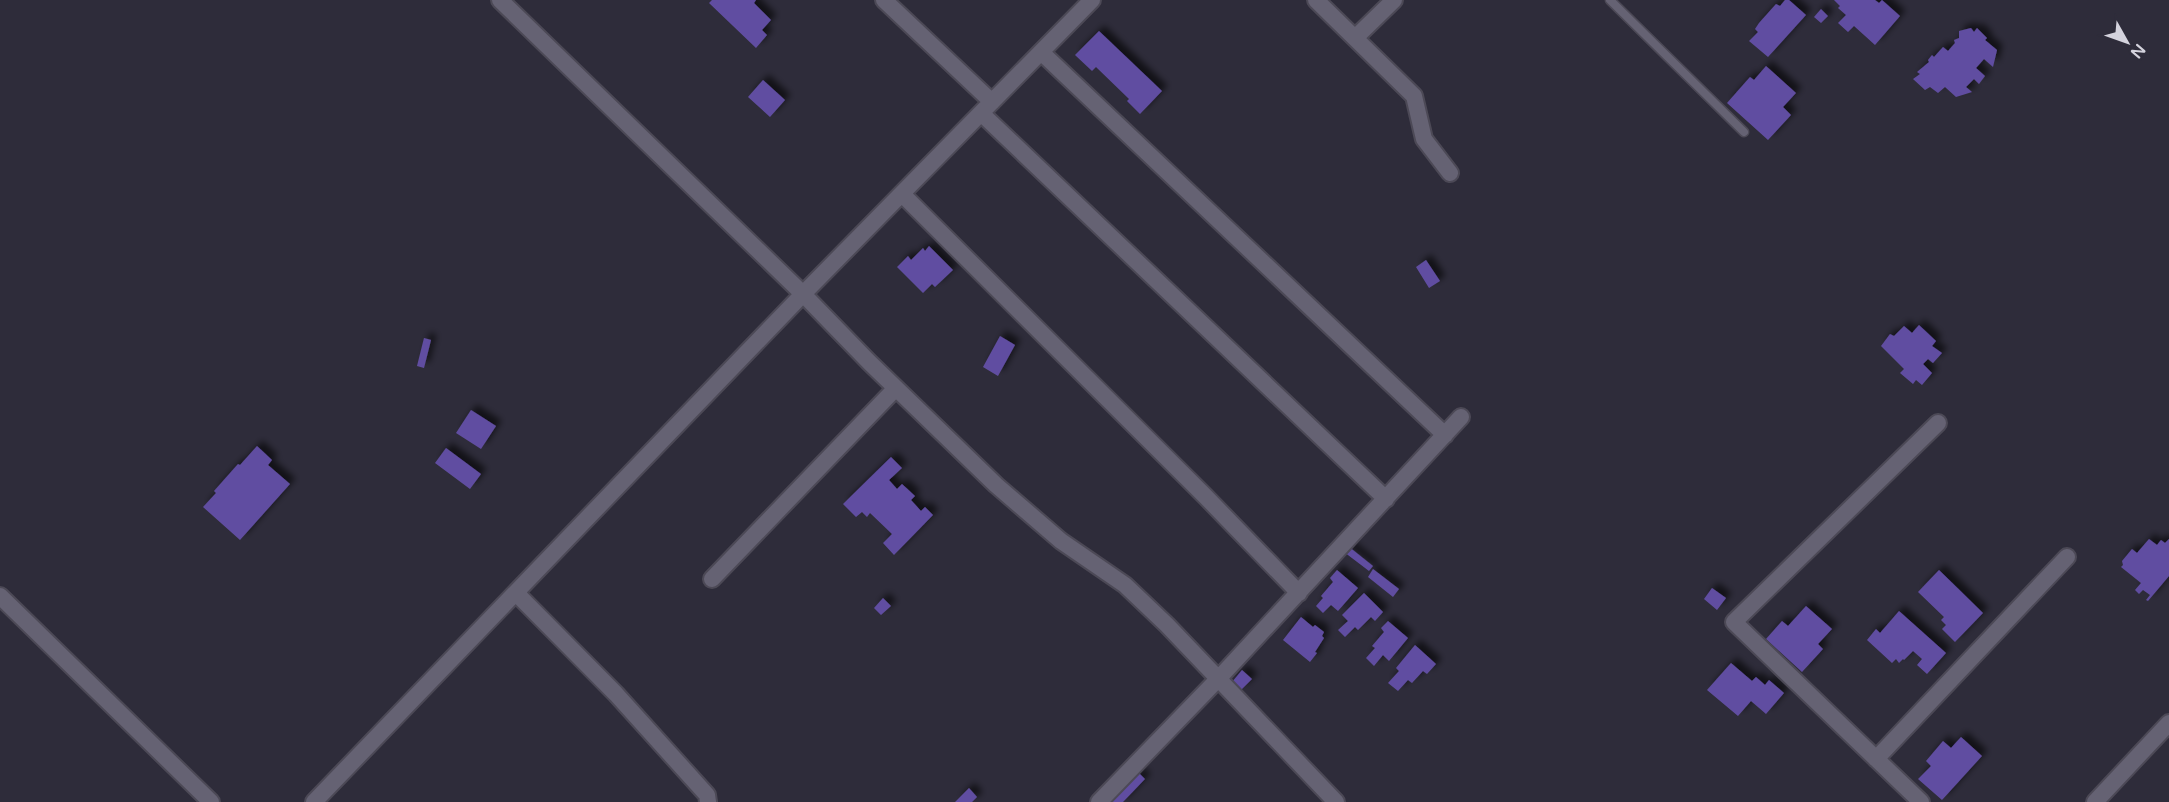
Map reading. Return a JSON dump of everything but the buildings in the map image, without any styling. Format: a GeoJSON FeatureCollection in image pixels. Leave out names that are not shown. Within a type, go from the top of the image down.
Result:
{"type":"FeatureCollection","features":[{"type":"Feature","properties":{"kind":"street"},"geometry":{"type":"LineString","coordinates":[[500,0],[1026,513],[1061,542],[1125,585],[1219,678],[1336,802]]}},
{"type":"Feature","properties":{"kind":"street"},"geometry":{"type":"LineString","coordinates":[[884,0],[986,107],[1386,500]]}},
{"type":"Feature","properties":{"kind":"street"},"geometry":{"type":"LineString","coordinates":[[315,802],[803,294],[1092,0]]}},
{"type":"Feature","properties":{"kind":"street"},"geometry":{"type":"LineString","coordinates":[[1316,0],[1414,96],[1424,139],[1450,173]]}},
{"type":"Feature","properties":{"kind":"street"},"geometry":{"type":"LineString","coordinates":[[1355,38],[1394,0]]}},
{"type":"Feature","properties":{"kind":"street"},"geometry":{"type":"LineString","coordinates":[[1041,52],[1445,435]]}},
{"type":"Feature","properties":{"kind":"street"},"geometry":{"type":"LineString","coordinates":[[902,194],[1299,593]]}},
{"type":"Feature","properties":{"kind":"street"},"geometry":{"type":"LineString","coordinates":[[712,579],[896,388]]}},
{"type":"Feature","properties":{"kind":"street"},"geometry":{"type":"LineString","coordinates":[[1100,802],[1299,593],[1461,417]]}},
{"type":"Feature","properties":{"kind":"street"},"geometry":{"type":"LineString","coordinates":[[1921,802],[1734,622],[1938,423]]}},
{"type":"Feature","properties":{"kind":"street"},"geometry":{"type":"LineString","coordinates":[[1876,759],[2067,558]]}},
{"type":"Feature","properties":{"kind":"street"},"geometry":{"type":"LineString","coordinates":[[516,593],[623,703],[707,795],[708,802]]}},
{"type":"Feature","properties":{"kind":"street"},"geometry":{"type":"LineString","coordinates":[[0,596],[210,802]]}},
{"type":"Feature","properties":{"kind":"street"},"geometry":{"type":"LineString","coordinates":[[2095,802],[2169,723]]}},
{"type":"Feature","properties":{"kind":"lane"},"geometry":{"type":"LineString","coordinates":[[1610,0],[1744,132]]}}]}
